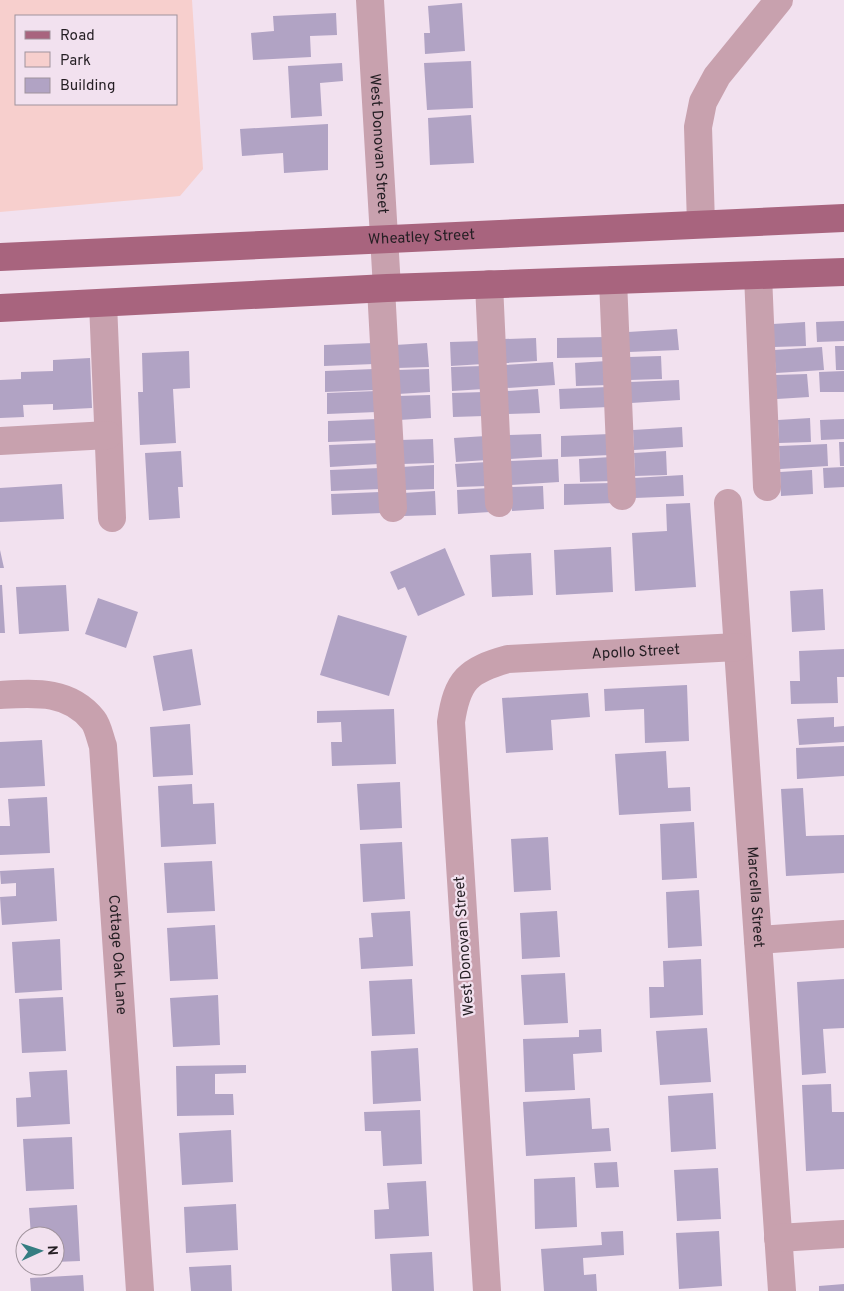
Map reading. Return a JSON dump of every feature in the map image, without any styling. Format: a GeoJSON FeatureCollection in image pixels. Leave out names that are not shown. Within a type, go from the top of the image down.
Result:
{"type":"FeatureCollection","features":[{"type":"Feature","properties":{"kind":"main road","name":"Wheatley Street"},"geometry":{"type":"LineString","coordinates":[[0,257],[844,218]]}},
{"type":"Feature","properties":{"kind":"main road"},"geometry":{"type":"LineString","coordinates":[[0,308],[384,288],[844,272]]}},
{"type":"Feature","properties":{"kind":"street","name":"West Donovan Street"},"geometry":{"type":"LineString","coordinates":[[370,0],[385,238],[384,288],[393,508]]}},
{"type":"Feature","properties":{"kind":"street"},"geometry":{"type":"LineString","coordinates":[[701,224],[698,127],[703,102],[716,76],[779,0]]}},
{"type":"Feature","properties":{"kind":"street"},"geometry":{"type":"LineString","coordinates":[[758,275],[767,487]]}},
{"type":"Feature","properties":{"kind":"street"},"geometry":{"type":"LineString","coordinates":[[613,280],[622,496]]}},
{"type":"Feature","properties":{"kind":"street"},"geometry":{"type":"LineString","coordinates":[[490,284],[499,503]]}},
{"type":"Feature","properties":{"kind":"street"},"geometry":{"type":"LineString","coordinates":[[102,303],[112,518]]}},
{"type":"Feature","properties":{"kind":"street"},"geometry":{"type":"LineString","coordinates":[[0,441],[108,435]]}},
{"type":"Feature","properties":{"kind":"street","name":"Marcella Street"},"geometry":{"type":"LineString","coordinates":[[728,503],[736,648],[782,1291]]}},
{"type":"Feature","properties":{"kind":"street","name":"Apollo Street"},"geometry":{"type":"LineString","coordinates":[[536,657],[736,648]]}},
{"type":"Feature","properties":{"kind":"street","name":"West Donovan Street"},"geometry":{"type":"LineString","coordinates":[[487,1291],[450,722],[454,696],[466,678],[486,665],[508,659],[536,657]]}},
{"type":"Feature","properties":{"kind":"street","name":"Cottage Oak Lane"},"geometry":{"type":"LineString","coordinates":[[0,695],[44,693],[69,699],[94,721],[103,746],[140,1291]]}},
{"type":"Feature","properties":{"kind":"street"},"geometry":{"type":"LineString","coordinates":[[758,940],[844,934]]}},
{"type":"Feature","properties":{"kind":"street"},"geometry":{"type":"LineString","coordinates":[[778,1238],[844,1234]]}},
{"type":"Feature","properties":{"kind":"green space"},"geometry":{"type":"Polygon","coordinates":[[[0,0],[192,0],[203,169],[180,196],[0,212],[0,0]]]}},
{"type":"Feature","properties":{"kind":"building"},"geometry":{"type":"Polygon","coordinates":[[[462,3],[465,51],[425,54],[424,33],[430,33],[428,6],[462,3]]]}},
{"type":"Feature","properties":{"kind":"building"},"geometry":{"type":"Polygon","coordinates":[[[336,13],[337,35],[310,36],[311,57],[253,60],[251,33],[274,31],[273,16],[336,13]]]}},
{"type":"Feature","properties":{"kind":"building"},"geometry":{"type":"Polygon","coordinates":[[[471,61],[473,108],[427,110],[424,63],[471,61]]]}},
{"type":"Feature","properties":{"kind":"building"},"geometry":{"type":"Polygon","coordinates":[[[342,63],[343,81],[320,83],[322,116],[291,118],[288,66],[342,63]]]}},
{"type":"Feature","properties":{"kind":"building"},"geometry":{"type":"Polygon","coordinates":[[[471,115],[474,163],[430,165],[428,118],[471,115]]]}},
{"type":"Feature","properties":{"kind":"building"},"geometry":{"type":"Polygon","coordinates":[[[328,124],[328,170],[284,173],[283,153],[242,156],[240,129],[328,124]]]}},
{"type":"Feature","properties":{"kind":"building"},"geometry":{"type":"Polygon","coordinates":[[[844,321],[844,341],[817,342],[816,322],[844,321]]]}},
{"type":"Feature","properties":{"kind":"building"},"geometry":{"type":"Polygon","coordinates":[[[805,322],[806,346],[774,347],[773,324],[805,322]]]}},
{"type":"Feature","properties":{"kind":"building"},"geometry":{"type":"Polygon","coordinates":[[[677,329],[679,350],[629,352],[628,332],[677,329]]]}},
{"type":"Feature","properties":{"kind":"building"},"geometry":{"type":"Polygon","coordinates":[[[606,337],[606,357],[557,358],[557,338],[606,337]]]}},
{"type":"Feature","properties":{"kind":"building"},"geometry":{"type":"Polygon","coordinates":[[[536,338],[537,361],[505,363],[504,339],[536,338]]]}},
{"type":"Feature","properties":{"kind":"building"},"geometry":{"type":"Polygon","coordinates":[[[482,341],[483,364],[451,366],[450,342],[482,341]]]}},
{"type":"Feature","properties":{"kind":"building"},"geometry":{"type":"Polygon","coordinates":[[[373,343],[374,364],[324,366],[324,345],[373,343]]]}},
{"type":"Feature","properties":{"kind":"building"},"geometry":{"type":"Polygon","coordinates":[[[427,343],[429,367],[397,368],[395,345],[427,343]]]}},
{"type":"Feature","properties":{"kind":"building"},"geometry":{"type":"Polygon","coordinates":[[[835,346],[844,346],[844,370],[836,370],[835,346]]]}},
{"type":"Feature","properties":{"kind":"building"},"geometry":{"type":"Polygon","coordinates":[[[822,347],[824,370],[776,373],[774,350],[822,347]]]}},
{"type":"Feature","properties":{"kind":"building"},"geometry":{"type":"Polygon","coordinates":[[[189,351],[190,388],[173,389],[176,443],[140,445],[138,392],[143,392],[142,353],[189,351]]]}},
{"type":"Feature","properties":{"kind":"building"},"geometry":{"type":"Polygon","coordinates":[[[661,356],[662,379],[630,380],[629,357],[661,356]]]}},
{"type":"Feature","properties":{"kind":"building"},"geometry":{"type":"Polygon","coordinates":[[[90,358],[92,408],[53,410],[53,404],[23,405],[24,417],[0,418],[0,380],[21,379],[21,372],[53,371],[53,360],[90,358]]]}},
{"type":"Feature","properties":{"kind":"building"},"geometry":{"type":"Polygon","coordinates":[[[607,361],[609,385],[576,386],[575,363],[607,361]]]}},
{"type":"Feature","properties":{"kind":"building"},"geometry":{"type":"Polygon","coordinates":[[[553,362],[555,385],[507,388],[505,365],[553,362]]]}},
{"type":"Feature","properties":{"kind":"building"},"geometry":{"type":"Polygon","coordinates":[[[483,366],[484,389],[452,391],[451,367],[483,366]]]}},
{"type":"Feature","properties":{"kind":"building"},"geometry":{"type":"Polygon","coordinates":[[[374,369],[375,390],[325,392],[325,371],[374,369]]]}},
{"type":"Feature","properties":{"kind":"building"},"geometry":{"type":"Polygon","coordinates":[[[429,369],[430,392],[398,394],[397,370],[429,369]]]}},
{"type":"Feature","properties":{"kind":"building"},"geometry":{"type":"Polygon","coordinates":[[[844,371],[844,392],[820,392],[819,372],[844,371]]]}},
{"type":"Feature","properties":{"kind":"building"},"geometry":{"type":"Polygon","coordinates":[[[807,374],[809,397],[777,399],[775,375],[807,374]]]}},
{"type":"Feature","properties":{"kind":"building"},"geometry":{"type":"Polygon","coordinates":[[[679,380],[680,400],[631,403],[630,382],[679,380]]]}},
{"type":"Feature","properties":{"kind":"building"},"geometry":{"type":"Polygon","coordinates":[[[608,387],[609,407],[560,409],[559,389],[608,387]]]}},
{"type":"Feature","properties":{"kind":"building"},"geometry":{"type":"Polygon","coordinates":[[[538,389],[540,413],[508,414],[506,391],[538,389]]]}},
{"type":"Feature","properties":{"kind":"building"},"geometry":{"type":"Polygon","coordinates":[[[376,391],[377,412],[327,414],[327,393],[376,391]]]}},
{"type":"Feature","properties":{"kind":"building"},"geometry":{"type":"Polygon","coordinates":[[[484,392],[485,416],[453,417],[452,393],[484,392]]]}},
{"type":"Feature","properties":{"kind":"building"},"geometry":{"type":"Polygon","coordinates":[[[430,395],[431,418],[399,420],[398,396],[430,395]]]}},
{"type":"Feature","properties":{"kind":"building"},"geometry":{"type":"Polygon","coordinates":[[[810,418],[811,442],[779,443],[778,420],[810,418]]]}},
{"type":"Feature","properties":{"kind":"building"},"geometry":{"type":"Polygon","coordinates":[[[377,419],[378,440],[328,442],[328,421],[377,419]]]}},
{"type":"Feature","properties":{"kind":"building"},"geometry":{"type":"Polygon","coordinates":[[[844,419],[844,439],[821,440],[820,420],[844,419]]]}},
{"type":"Feature","properties":{"kind":"building"},"geometry":{"type":"Polygon","coordinates":[[[682,427],[683,447],[634,450],[633,430],[682,427]]]}},
{"type":"Feature","properties":{"kind":"building"},"geometry":{"type":"Polygon","coordinates":[[[541,434],[542,457],[510,459],[509,435],[541,434]]]}},
{"type":"Feature","properties":{"kind":"building"},"geometry":{"type":"Polygon","coordinates":[[[610,434],[611,455],[561,457],[561,436],[610,434]]]}},
{"type":"Feature","properties":{"kind":"building"},"geometry":{"type":"Polygon","coordinates":[[[486,436],[488,460],[456,462],[454,438],[486,436]]]}},
{"type":"Feature","properties":{"kind":"building"},"geometry":{"type":"Polygon","coordinates":[[[433,439],[434,463],[402,464],[400,440],[433,439]]]}},
{"type":"Feature","properties":{"kind":"building"},"geometry":{"type":"Polygon","coordinates":[[[839,442],[844,442],[844,466],[840,466],[839,442]]]}},
{"type":"Feature","properties":{"kind":"building"},"geometry":{"type":"Polygon","coordinates":[[[378,443],[379,464],[330,467],[329,445],[378,443]]]}},
{"type":"Feature","properties":{"kind":"building"},"geometry":{"type":"Polygon","coordinates":[[[827,444],[828,466],[780,469],[779,446],[827,444]]]}},
{"type":"Feature","properties":{"kind":"building"},"geometry":{"type":"Polygon","coordinates":[[[181,451],[183,487],[178,487],[180,518],[149,520],[145,453],[181,451]]]}},
{"type":"Feature","properties":{"kind":"building"},"geometry":{"type":"Polygon","coordinates":[[[666,451],[667,475],[635,476],[634,453],[666,451]]]}},
{"type":"Feature","properties":{"kind":"building"},"geometry":{"type":"Polygon","coordinates":[[[611,457],[612,481],[580,482],[579,459],[611,457]]]}},
{"type":"Feature","properties":{"kind":"building"},"geometry":{"type":"Polygon","coordinates":[[[558,459],[559,482],[511,485],[510,461],[558,459]]]}},
{"type":"Feature","properties":{"kind":"building"},"geometry":{"type":"Polygon","coordinates":[[[487,462],[489,486],[457,487],[455,464],[487,462]]]}},
{"type":"Feature","properties":{"kind":"building"},"geometry":{"type":"Polygon","coordinates":[[[434,465],[434,489],[403,490],[401,467],[434,465]]]}},
{"type":"Feature","properties":{"kind":"building"},"geometry":{"type":"Polygon","coordinates":[[[844,467],[844,487],[824,488],[823,468],[844,467]]]}},
{"type":"Feature","properties":{"kind":"building"},"geometry":{"type":"Polygon","coordinates":[[[380,468],[381,489],[331,491],[330,470],[380,468]]]}},
{"type":"Feature","properties":{"kind":"building"},"geometry":{"type":"Polygon","coordinates":[[[812,470],[813,494],[781,496],[780,472],[812,470]]]}},
{"type":"Feature","properties":{"kind":"building"},"geometry":{"type":"Polygon","coordinates":[[[683,475],[684,496],[635,498],[634,478],[683,475]]]}},
{"type":"Feature","properties":{"kind":"building"},"geometry":{"type":"Polygon","coordinates":[[[613,483],[613,503],[564,505],[564,484],[613,483]]]}},
{"type":"Feature","properties":{"kind":"building"},"geometry":{"type":"Polygon","coordinates":[[[62,484],[64,519],[0,522],[0,488],[62,484]]]}},
{"type":"Feature","properties":{"kind":"building"},"geometry":{"type":"Polygon","coordinates":[[[543,486],[544,509],[512,511],[511,487],[543,486]]]}},
{"type":"Feature","properties":{"kind":"building"},"geometry":{"type":"Polygon","coordinates":[[[489,488],[490,512],[458,514],[457,490],[489,488]]]}},
{"type":"Feature","properties":{"kind":"building"},"geometry":{"type":"Polygon","coordinates":[[[435,491],[436,515],[404,516],[403,493],[435,491]]]}},
{"type":"Feature","properties":{"kind":"building"},"geometry":{"type":"Polygon","coordinates":[[[380,492],[382,513],[332,515],[331,494],[380,492]]]}},
{"type":"Feature","properties":{"kind":"building"},"geometry":{"type":"Polygon","coordinates":[[[690,503],[696,587],[635,591],[632,533],[667,531],[666,504],[690,503]]]}},
{"type":"Feature","properties":{"kind":"building"},"geometry":{"type":"Polygon","coordinates":[[[611,547],[613,592],[556,595],[554,550],[611,547]]]}},
{"type":"Feature","properties":{"kind":"building"},"geometry":{"type":"Polygon","coordinates":[[[445,548],[465,595],[418,616],[405,587],[398,590],[390,572],[445,548]]]}},
{"type":"Feature","properties":{"kind":"building"},"geometry":{"type":"Polygon","coordinates":[[[0,550],[4,568],[0,568],[0,550]]]}},
{"type":"Feature","properties":{"kind":"building"},"geometry":{"type":"Polygon","coordinates":[[[531,553],[533,595],[492,597],[490,555],[531,553]]]}},
{"type":"Feature","properties":{"kind":"building"},"geometry":{"type":"Polygon","coordinates":[[[0,585],[2,585],[5,633],[0,633],[0,585]]]}},
{"type":"Feature","properties":{"kind":"building"},"geometry":{"type":"Polygon","coordinates":[[[66,585],[69,631],[19,634],[16,587],[66,585]]]}},
{"type":"Feature","properties":{"kind":"building"},"geometry":{"type":"Polygon","coordinates":[[[823,589],[825,630],[792,632],[790,591],[823,589]]]}},
{"type":"Feature","properties":{"kind":"building"},"geometry":{"type":"Polygon","coordinates":[[[98,598],[138,612],[126,648],[85,634],[98,598]]]}},
{"type":"Feature","properties":{"kind":"building"},"geometry":{"type":"Polygon","coordinates":[[[338,615],[407,636],[389,696],[320,675],[338,615]]]}},
{"type":"Feature","properties":{"kind":"building"},"geometry":{"type":"Polygon","coordinates":[[[192,649],[201,705],[163,711],[153,656],[192,649]]]}},
{"type":"Feature","properties":{"kind":"building"},"geometry":{"type":"Polygon","coordinates":[[[844,649],[844,677],[837,677],[838,703],[791,704],[790,681],[800,681],[799,651],[844,649]]]}},
{"type":"Feature","properties":{"kind":"building"},"geometry":{"type":"Polygon","coordinates":[[[687,685],[689,741],[645,743],[644,709],[605,711],[604,689],[687,685]]]}},
{"type":"Feature","properties":{"kind":"building"},"geometry":{"type":"Polygon","coordinates":[[[588,693],[590,717],[551,720],[553,750],[506,753],[502,698],[588,693]]]}},
{"type":"Feature","properties":{"kind":"building"},"geometry":{"type":"Polygon","coordinates":[[[394,709],[396,764],[332,766],[331,742],[342,742],[341,722],[317,723],[317,711],[394,709]]]}},
{"type":"Feature","properties":{"kind":"building"},"geometry":{"type":"Polygon","coordinates":[[[834,717],[834,727],[844,726],[844,742],[799,745],[797,719],[834,717]]]}},
{"type":"Feature","properties":{"kind":"building"},"geometry":{"type":"Polygon","coordinates":[[[190,724],[193,775],[153,777],[150,727],[190,724]]]}},
{"type":"Feature","properties":{"kind":"building"},"geometry":{"type":"Polygon","coordinates":[[[42,740],[45,786],[0,788],[0,742],[42,740]]]}},
{"type":"Feature","properties":{"kind":"building"},"geometry":{"type":"Polygon","coordinates":[[[844,746],[844,776],[797,779],[796,748],[844,746]]]}},
{"type":"Feature","properties":{"kind":"building"},"geometry":{"type":"Polygon","coordinates":[[[666,751],[668,788],[690,787],[691,811],[619,815],[615,754],[666,751]]]}},
{"type":"Feature","properties":{"kind":"building"},"geometry":{"type":"Polygon","coordinates":[[[400,782],[402,828],[360,830],[357,784],[400,782]]]}},
{"type":"Feature","properties":{"kind":"building"},"geometry":{"type":"Polygon","coordinates":[[[192,784],[193,804],[214,803],[216,844],[161,847],[158,786],[192,784]]]}},
{"type":"Feature","properties":{"kind":"building"},"geometry":{"type":"Polygon","coordinates":[[[803,788],[806,836],[844,835],[844,873],[786,876],[781,789],[803,788]]]}},
{"type":"Feature","properties":{"kind":"building"},"geometry":{"type":"Polygon","coordinates":[[[47,797],[50,853],[0,855],[0,826],[10,826],[8,799],[47,797]]]}},
{"type":"Feature","properties":{"kind":"building"},"geometry":{"type":"Polygon","coordinates":[[[694,822],[697,878],[662,880],[660,824],[694,822]]]}},
{"type":"Feature","properties":{"kind":"building"},"geometry":{"type":"Polygon","coordinates":[[[548,837],[551,890],[514,892],[511,839],[548,837]]]}},
{"type":"Feature","properties":{"kind":"building"},"geometry":{"type":"Polygon","coordinates":[[[402,842],[405,899],[363,902],[360,844],[402,842]]]}},
{"type":"Feature","properties":{"kind":"building"},"geometry":{"type":"Polygon","coordinates":[[[212,861],[215,911],[167,913],[164,863],[212,861]]]}},
{"type":"Feature","properties":{"kind":"building"},"geometry":{"type":"Polygon","coordinates":[[[54,868],[57,921],[2,925],[0,897],[16,896],[16,883],[1,884],[0,871],[54,868]]]}},
{"type":"Feature","properties":{"kind":"building"},"geometry":{"type":"Polygon","coordinates":[[[699,890],[702,946],[668,948],[666,892],[699,890]]]}},
{"type":"Feature","properties":{"kind":"building"},"geometry":{"type":"Polygon","coordinates":[[[410,911],[413,966],[361,969],[359,938],[373,937],[371,913],[410,911]]]}},
{"type":"Feature","properties":{"kind":"building"},"geometry":{"type":"Polygon","coordinates":[[[557,911],[560,957],[522,959],[520,913],[557,911]]]}},
{"type":"Feature","properties":{"kind":"building"},"geometry":{"type":"Polygon","coordinates":[[[215,925],[218,979],[170,981],[167,928],[215,925]]]}},
{"type":"Feature","properties":{"kind":"building"},"geometry":{"type":"Polygon","coordinates":[[[60,939],[62,990],[15,993],[12,942],[60,939]]]}},
{"type":"Feature","properties":{"kind":"building"},"geometry":{"type":"Polygon","coordinates":[[[701,959],[703,1015],[650,1018],[649,987],[664,987],[663,961],[701,959]]]}},
{"type":"Feature","properties":{"kind":"building"},"geometry":{"type":"Polygon","coordinates":[[[565,973],[568,1023],[524,1025],[521,975],[565,973]]]}},
{"type":"Feature","properties":{"kind":"building"},"geometry":{"type":"Polygon","coordinates":[[[412,979],[415,1034],[372,1036],[369,981],[412,979]]]}},
{"type":"Feature","properties":{"kind":"building"},"geometry":{"type":"Polygon","coordinates":[[[844,979],[844,1028],[823,1029],[826,1073],[802,1075],[797,982],[844,979]]]}},
{"type":"Feature","properties":{"kind":"building"},"geometry":{"type":"Polygon","coordinates":[[[218,995],[220,1045],[173,1047],[170,998],[218,995]]]}},
{"type":"Feature","properties":{"kind":"building"},"geometry":{"type":"Polygon","coordinates":[[[63,997],[66,1051],[22,1053],[19,999],[63,997]]]}},
{"type":"Feature","properties":{"kind":"building"},"geometry":{"type":"Polygon","coordinates":[[[707,1028],[711,1082],[660,1085],[656,1031],[707,1028]]]}},
{"type":"Feature","properties":{"kind":"building"},"geometry":{"type":"Polygon","coordinates":[[[601,1029],[602,1052],[573,1054],[575,1090],[525,1092],[523,1039],[579,1037],[579,1030],[601,1029]]]}},
{"type":"Feature","properties":{"kind":"building"},"geometry":{"type":"Polygon","coordinates":[[[418,1048],[421,1101],[373,1104],[371,1051],[418,1048]]]}},
{"type":"Feature","properties":{"kind":"building"},"geometry":{"type":"Polygon","coordinates":[[[246,1065],[246,1073],[215,1074],[215,1094],[233,1094],[234,1115],[177,1116],[176,1066],[246,1065]]]}},
{"type":"Feature","properties":{"kind":"building"},"geometry":{"type":"Polygon","coordinates":[[[67,1070],[70,1124],[17,1127],[16,1098],[31,1097],[29,1072],[67,1070]]]}},
{"type":"Feature","properties":{"kind":"building"},"geometry":{"type":"Polygon","coordinates":[[[831,1084],[832,1112],[844,1112],[844,1169],[806,1171],[802,1085],[831,1084]]]}},
{"type":"Feature","properties":{"kind":"building"},"geometry":{"type":"Polygon","coordinates":[[[713,1093],[716,1149],[671,1152],[668,1096],[713,1093]]]}},
{"type":"Feature","properties":{"kind":"building"},"geometry":{"type":"Polygon","coordinates":[[[590,1098],[592,1129],[609,1128],[611,1151],[526,1156],[523,1102],[590,1098]]]}},
{"type":"Feature","properties":{"kind":"building"},"geometry":{"type":"Polygon","coordinates":[[[420,1110],[422,1164],[383,1166],[381,1131],[365,1131],[364,1112],[420,1110]]]}},
{"type":"Feature","properties":{"kind":"building"},"geometry":{"type":"Polygon","coordinates":[[[231,1130],[233,1182],[182,1185],[179,1133],[231,1130]]]}},
{"type":"Feature","properties":{"kind":"building"},"geometry":{"type":"Polygon","coordinates":[[[72,1137],[74,1189],[26,1191],[23,1139],[72,1137]]]}},
{"type":"Feature","properties":{"kind":"building"},"geometry":{"type":"Polygon","coordinates":[[[617,1162],[619,1187],[596,1188],[594,1163],[617,1162]]]}},
{"type":"Feature","properties":{"kind":"building"},"geometry":{"type":"Polygon","coordinates":[[[718,1168],[721,1219],[677,1221],[674,1170],[718,1168]]]}},
{"type":"Feature","properties":{"kind":"building"},"geometry":{"type":"Polygon","coordinates":[[[575,1177],[577,1227],[535,1229],[534,1179],[575,1177]]]}},
{"type":"Feature","properties":{"kind":"building"},"geometry":{"type":"Polygon","coordinates":[[[426,1181],[429,1236],[375,1239],[374,1210],[389,1209],[387,1183],[426,1181]]]}},
{"type":"Feature","properties":{"kind":"building"},"geometry":{"type":"Polygon","coordinates":[[[236,1204],[238,1250],[186,1253],[184,1207],[236,1204]]]}},
{"type":"Feature","properties":{"kind":"building"},"geometry":{"type":"Polygon","coordinates":[[[77,1205],[80,1261],[65,1262],[65,1226],[30,1226],[29,1208],[77,1205]]]}},
{"type":"Feature","properties":{"kind":"building"},"geometry":{"type":"Polygon","coordinates":[[[623,1231],[624,1255],[583,1258],[584,1275],[596,1274],[597,1291],[544,1291],[541,1249],[602,1245],[601,1232],[623,1231]]]}},
{"type":"Feature","properties":{"kind":"building"},"geometry":{"type":"Polygon","coordinates":[[[719,1231],[722,1286],[679,1289],[676,1233],[719,1231]]]}},
{"type":"Feature","properties":{"kind":"building"},"geometry":{"type":"Polygon","coordinates":[[[432,1252],[434,1291],[392,1291],[390,1254],[432,1252]]]}},
{"type":"Feature","properties":{"kind":"building"},"geometry":{"type":"Polygon","coordinates":[[[231,1265],[232,1291],[191,1291],[189,1267],[231,1265]]]}},
{"type":"Feature","properties":{"kind":"building"},"geometry":{"type":"Polygon","coordinates":[[[83,1275],[84,1291],[31,1291],[30,1278],[83,1275]]]}},
{"type":"Feature","properties":{"kind":"building"},"geometry":{"type":"Polygon","coordinates":[[[844,1284],[844,1291],[819,1291],[819,1286],[844,1284]]]}}]}
